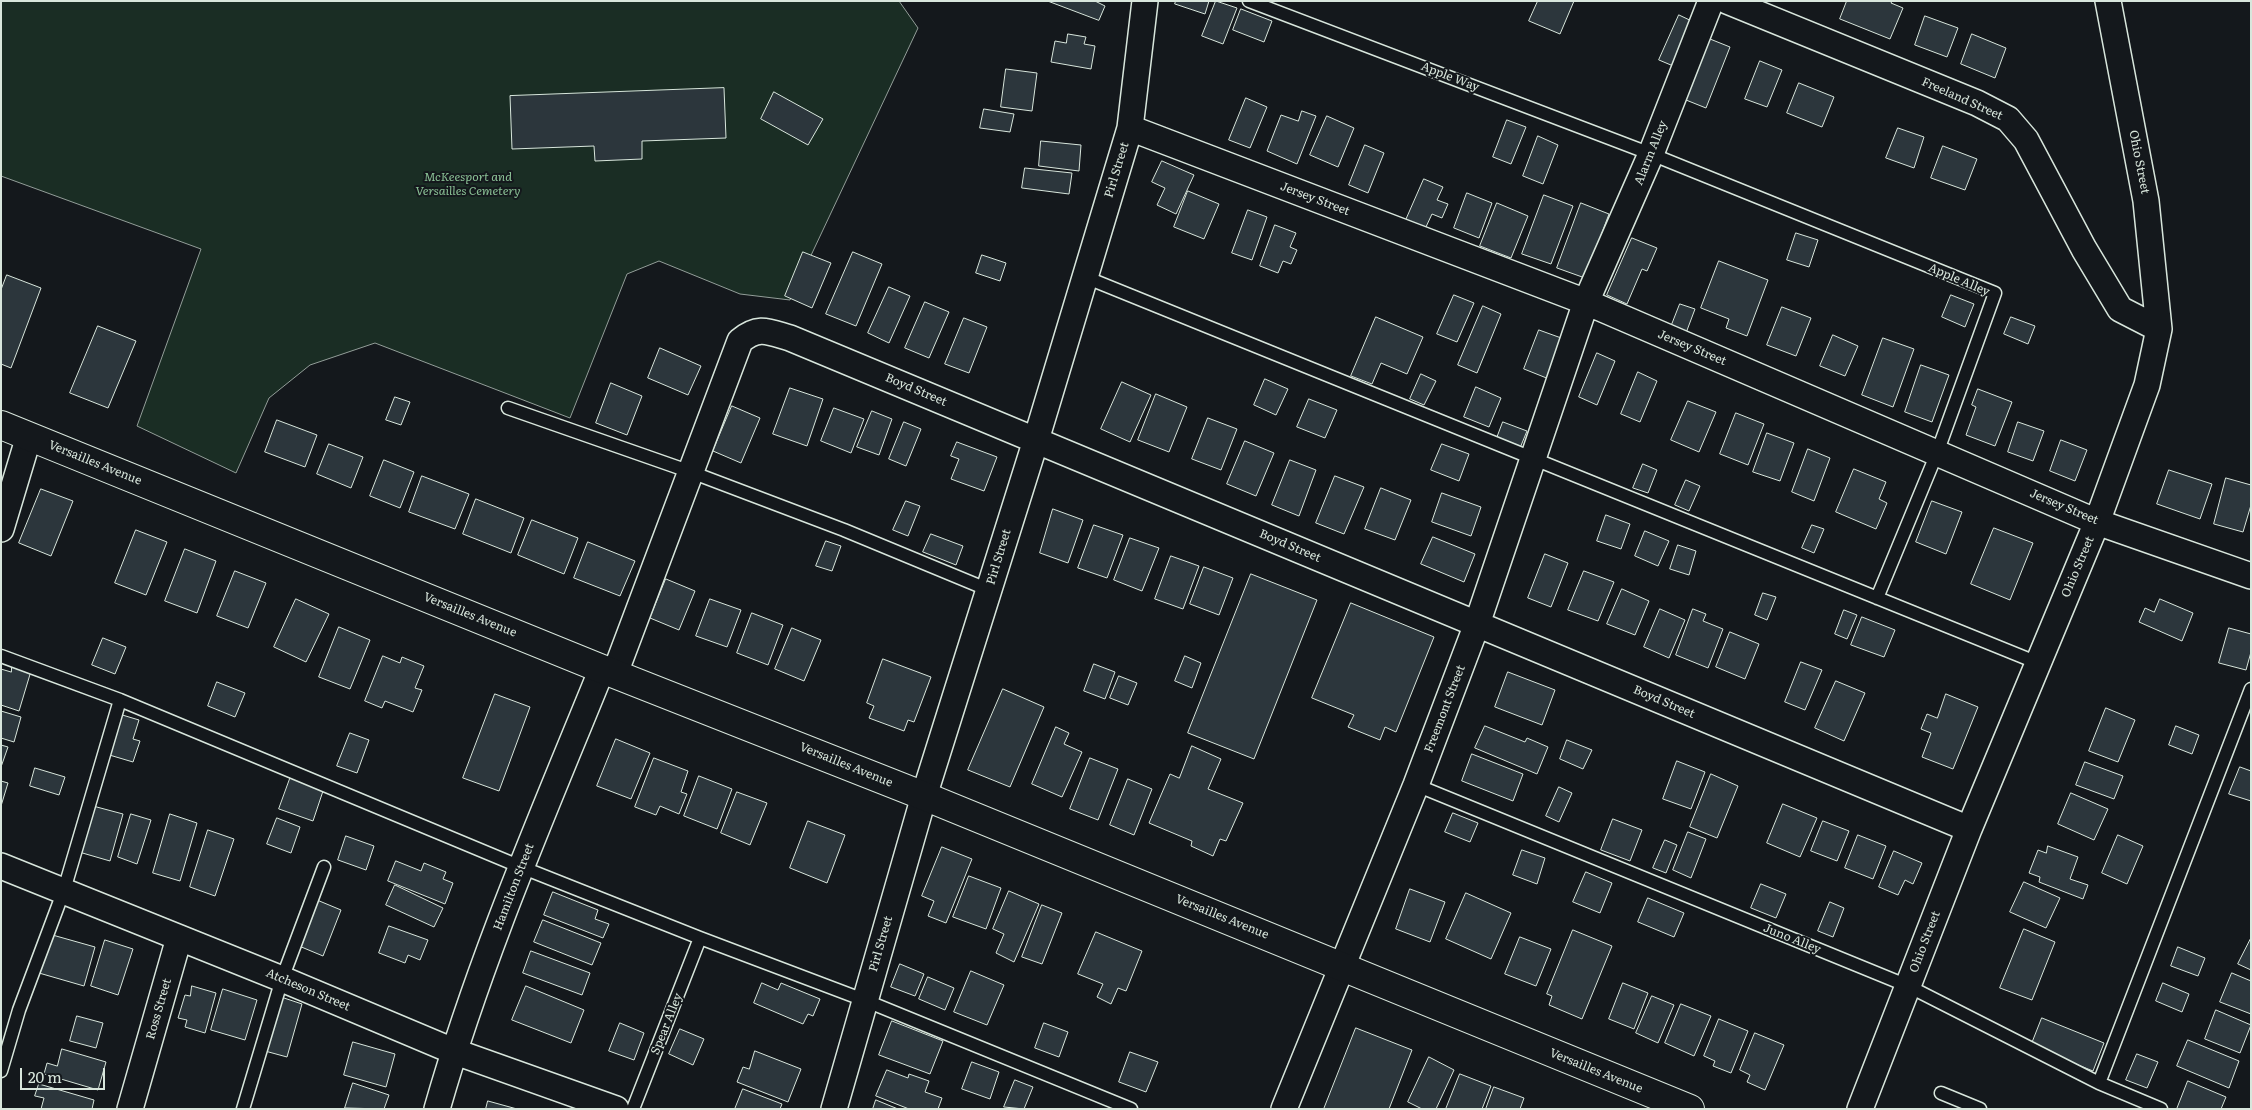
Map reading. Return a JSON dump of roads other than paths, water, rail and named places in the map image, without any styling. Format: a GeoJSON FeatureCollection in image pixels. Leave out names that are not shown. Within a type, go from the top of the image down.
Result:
{"type":"FeatureCollection","features":[{"type":"Feature","properties":{"kind":"street","name":"Pirl Street"},"geometry":{"type":"LineString","coordinates":[[834,1109],[924,796],[1036,440],[1130,128],[1145,1]]}},
{"type":"Feature","properties":{"kind":"street","name":"Alarm Alley"},"geometry":{"type":"LineString","coordinates":[[1586,302],[1651,154],[1710,1]]}},
{"type":"Feature","properties":{"kind":"street","name":"Freeland Street"},"geometry":{"type":"LineString","coordinates":[[1727,1],[1976,103],[2008,119],[2026,140],[2084,249],[2120,309],[2159,329]]}},
{"type":"Feature","properties":{"kind":"street","name":"Ohio Street"},"geometry":{"type":"LineString","coordinates":[[1860,1109],[1969,829],[2097,522],[2147,385],[2159,329],[2146,201],[2108,1]]}},
{"type":"Feature","properties":{"kind":"street","name":"Jersey Street"},"geometry":{"type":"LineString","coordinates":[[1130,128],[1586,302],[2097,522],[2251,576]]}},
{"type":"Feature","properties":{"kind":"street","name":"Freemont Street"},"geometry":{"type":"LineString","coordinates":[[1284,1109],[1416,785],[1477,624],[1586,302]]}},
{"type":"Feature","properties":{"kind":"street","name":"Boyd Street"},"geometry":{"type":"LineString","coordinates":[[608,671],[691,472],[740,341],[750,333],[764,330],[790,338],[1969,829]]}},
{"type":"Feature","properties":{"kind":"street","name":"Versailles Avenue"},"geometry":{"type":"LineString","coordinates":[[1,425],[608,671],[924,796],[1690,1109]]}},
{"type":"Feature","properties":{"kind":"street"},"geometry":{"type":"LineString","coordinates":[[1,529],[29,436]]}},
{"type":"Feature","properties":{"kind":"street","name":"Hamilton Street"},"geometry":{"type":"LineString","coordinates":[[437,1109],[453,1051],[521,867],[608,671]]}},
{"type":"Feature","properties":{"kind":"street","name":"Atcheson Street"},"geometry":{"type":"LineString","coordinates":[[1,866],[282,979],[453,1051],[616,1109]]}},
{"type":"Feature","properties":{"kind":"street","name":"Ross Street"},"geometry":{"type":"LineString","coordinates":[[130,1109],[179,938]]}},
{"type":"Feature","properties":{"kind":"lane","name":"Apple Way"},"geometry":{"type":"LineString","coordinates":[[1248,1],[1651,154]]}},
{"type":"Feature","properties":{"kind":"lane","name":"Apple Alley"},"geometry":{"type":"LineString","coordinates":[[1651,154],[1995,294],[1937,453],[1877,598]]}},
{"type":"Feature","properties":{"kind":"lane"},"geometry":{"type":"LineString","coordinates":[[1085,276],[2038,663]]}},
{"type":"Feature","properties":{"kind":"lane"},"geometry":{"type":"LineString","coordinates":[[508,408],[691,472],[844,530],[989,590]]}},
{"type":"Feature","properties":{"kind":"lane"},"geometry":{"type":"LineString","coordinates":[[1,656],[120,700],[521,867],[864,1000],[1130,1109]]}},
{"type":"Feature","properties":{"kind":"lane"},"geometry":{"type":"LineString","coordinates":[[2099,1083],[2251,689]]}},
{"type":"Feature","properties":{"kind":"lane"},"geometry":{"type":"LineString","coordinates":[[1,1070],[19,1010],[64,890],[120,700]]}},
{"type":"Feature","properties":{"kind":"lane","name":"Juno Alley"},"geometry":{"type":"LineString","coordinates":[[1416,785],[1908,986],[2099,1083],[2161,1109]]}},
{"type":"Feature","properties":{"kind":"lane"},"geometry":{"type":"LineString","coordinates":[[243,1109],[282,979],[324,868]]}},
{"type":"Feature","properties":{"kind":"lane","name":"Spear Alley"},"geometry":{"type":"LineString","coordinates":[[633,1109],[700,938]]}},
{"type":"Feature","properties":{"kind":"lane"},"geometry":{"type":"LineString","coordinates":[[1941,1093],[1980,1109]]}},
{"type":"Feature","properties":{"kind":"park label","name":"McKeesport and Versailles Cemetery"},"geometry":{"type":"Point","coordinates":[468,184]}}]}
